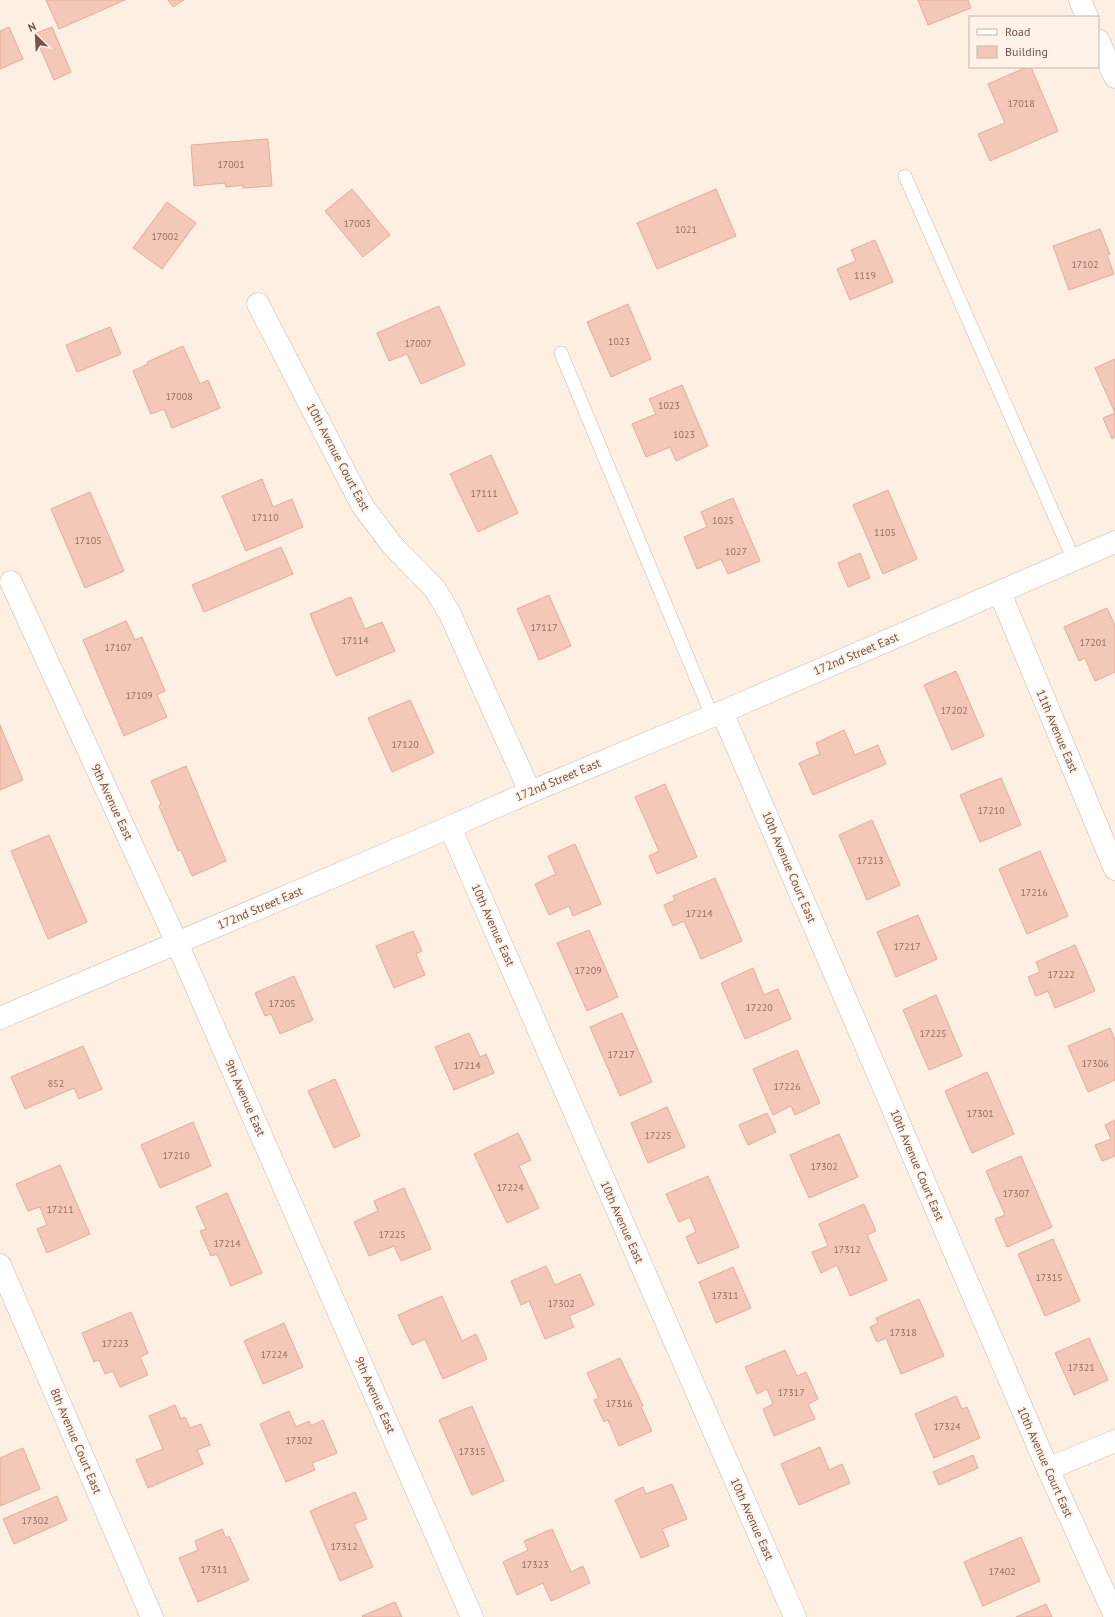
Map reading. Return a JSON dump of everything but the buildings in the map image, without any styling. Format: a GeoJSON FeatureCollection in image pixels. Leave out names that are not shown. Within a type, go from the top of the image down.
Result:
{"type":"FeatureCollection","features":[{"type":"Feature","properties":{"kind":"street"},"geometry":{"type":"LineString","coordinates":[[1080,0],[1087,16]]}},
{"type":"Feature","properties":{"kind":"street"},"geometry":{"type":"LineString","coordinates":[[1099,42],[1115,77]]}},
{"type":"Feature","properties":{"kind":"street","name":"10th Avenue Court East"},"geometry":{"type":"LineString","coordinates":[[258,304],[362,505],[392,545],[435,589],[450,614],[530,792]]}},
{"type":"Feature","properties":{"kind":"street","name":"172nd Street East"},"geometry":{"type":"LineString","coordinates":[[0,1018],[717,714],[1115,542]]}},
{"type":"Feature","properties":{"kind":"street","name":"9th Avenue East"},"geometry":{"type":"LineString","coordinates":[[11,582],[177,943],[472,1617]]}},
{"type":"Feature","properties":{"kind":"street","name":"11th Avenue East"},"geometry":{"type":"LineString","coordinates":[[1000,593],[1115,869]]}},
{"type":"Feature","properties":{"kind":"street","name":"10th Avenue Court East"},"geometry":{"type":"LineString","coordinates":[[717,714],[1048,1469],[1115,1616]]}},
{"type":"Feature","properties":{"kind":"street","name":"10th Avenue East"},"geometry":{"type":"LineString","coordinates":[[450,827],[795,1617]]}},
{"type":"Feature","properties":{"kind":"street","name":"8th Avenue Court East"},"geometry":{"type":"LineString","coordinates":[[0,1265],[152,1617]]}},
{"type":"Feature","properties":{"kind":"street"},"geometry":{"type":"LineString","coordinates":[[1048,1469],[1115,1440]]}},
{"type":"Feature","properties":{"kind":"lane"},"geometry":{"type":"LineString","coordinates":[[905,176],[1074,560]]}},
{"type":"Feature","properties":{"kind":"lane"},"geometry":{"type":"LineString","coordinates":[[562,353],[717,714]]}}]}
